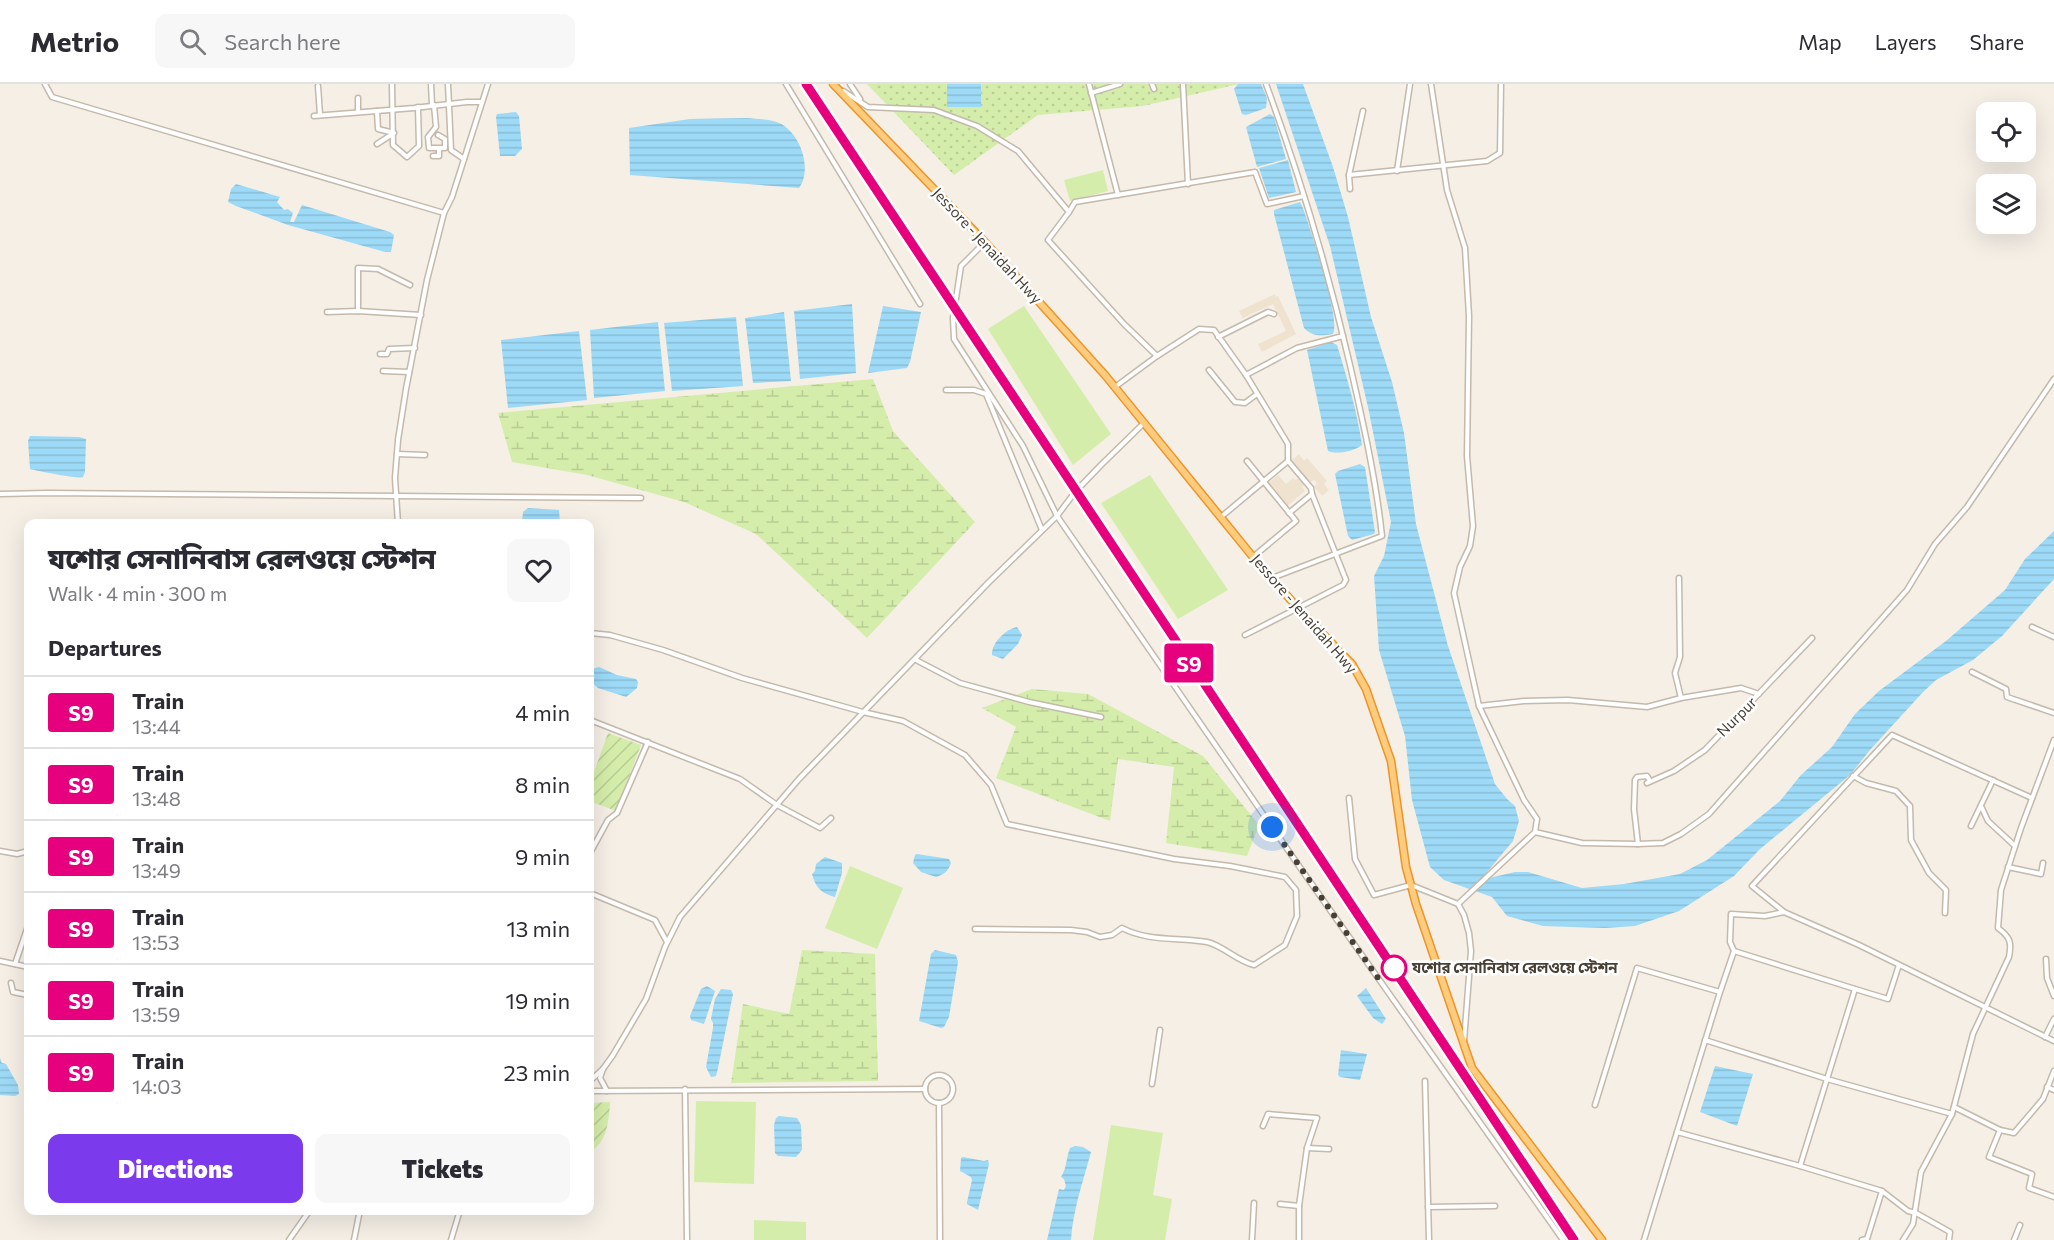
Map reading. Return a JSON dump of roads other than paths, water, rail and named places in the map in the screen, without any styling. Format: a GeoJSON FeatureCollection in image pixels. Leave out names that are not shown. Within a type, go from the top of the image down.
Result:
{"type":"FeatureCollection","features":[{"type":"Feature","properties":{"kind":"highway","name":"Jessore - Jenaidah Hwy"},"geometry":{"type":"LineString","coordinates":[[833,84],[983,240],[1115,387],[1253,557],[1352,664],[1366,690],[1391,761],[1406,867],[1464,1048],[1478,1078],[1602,1240]]}},
{"type":"Feature","properties":{"kind":"street"},"geometry":{"type":"LineString","coordinates":[[45,84],[52,97],[444,213]]}},
{"type":"Feature","properties":{"kind":"street"},"geometry":{"type":"LineString","coordinates":[[392,84],[393,145],[407,157],[419,146],[418,107]]}},
{"type":"Feature","properties":{"kind":"street"},"geometry":{"type":"LineString","coordinates":[[429,148],[428,137],[436,127],[431,84]]}},
{"type":"Feature","properties":{"kind":"street"},"geometry":{"type":"LineString","coordinates":[[448,84],[451,150],[464,159]]}},
{"type":"Feature","properties":{"kind":"street"},"geometry":{"type":"LineString","coordinates":[[398,519],[395,478],[397,454],[427,280],[444,213],[452,197],[486,84]]}},
{"type":"Feature","properties":{"kind":"street"},"geometry":{"type":"LineString","coordinates":[[786,84],[920,304]]}},
{"type":"Feature","properties":{"kind":"street"},"geometry":{"type":"LineString","coordinates":[[833,84],[868,107],[934,110],[976,126],[1018,151],[1069,212]]}},
{"type":"Feature","properties":{"kind":"street"},"geometry":{"type":"LineString","coordinates":[[850,84],[860,99]]}},
{"type":"Feature","properties":{"kind":"street"},"geometry":{"type":"LineString","coordinates":[[1089,84],[1118,195]]}},
{"type":"Feature","properties":{"kind":"street"},"geometry":{"type":"LineString","coordinates":[[1091,93],[1120,84]]}},
{"type":"Feature","properties":{"kind":"street"},"geometry":{"type":"LineString","coordinates":[[1152,84],[1154,89]]}},
{"type":"Feature","properties":{"kind":"street"},"geometry":{"type":"LineString","coordinates":[[1183,84],[1188,184]]}},
{"type":"Feature","properties":{"kind":"street"},"geometry":{"type":"LineString","coordinates":[[1266,84],[1314,224],[1343,336],[1363,421],[1382,536],[1272,578]]}},
{"type":"Feature","properties":{"kind":"street"},"geometry":{"type":"LineString","coordinates":[[1397,171],[1410,84]]}},
{"type":"Feature","properties":{"kind":"street"},"geometry":{"type":"LineString","coordinates":[[1431,84],[1433,110],[1447,190],[1465,248],[1469,316],[1467,456],[1473,526],[1470,546],[1460,567],[1455,593],[1479,706],[1524,800],[1537,819],[1535,832],[1458,904]]}},
{"type":"Feature","properties":{"kind":"street"},"geometry":{"type":"LineString","coordinates":[[1349,175],[1487,161],[1500,153],[1501,84]]}},
{"type":"Feature","properties":{"kind":"street"},"geometry":{"type":"LineString","coordinates":[[318,86],[320,115]]}},
{"type":"Feature","properties":{"kind":"street"},"geometry":{"type":"LineString","coordinates":[[358,98],[358,111]]}},
{"type":"Feature","properties":{"kind":"street"},"geometry":{"type":"LineString","coordinates":[[314,116],[482,102]]}},
{"type":"Feature","properties":{"kind":"street"},"geometry":{"type":"LineString","coordinates":[[377,111],[378,129],[394,133]]}},
{"type":"Feature","properties":{"kind":"street"},"geometry":{"type":"LineString","coordinates":[[1350,189],[1349,175],[1363,111]]}},
{"type":"Feature","properties":{"kind":"street"},"geometry":{"type":"LineString","coordinates":[[377,144],[394,133]]}},
{"type":"Feature","properties":{"kind":"street"},"geometry":{"type":"LineString","coordinates":[[417,149],[445,148],[445,139],[438,135]]}},
{"type":"Feature","properties":{"kind":"street"},"geometry":{"type":"LineString","coordinates":[[433,156],[439,156],[439,150]]}},
{"type":"Feature","properties":{"kind":"street"},"geometry":{"type":"LineString","coordinates":[[1157,356],[1124,324],[1048,240],[1076,202],[1256,172],[1267,204],[1304,196]]}},
{"type":"Feature","properties":{"kind":"street"},"geometry":{"type":"LineString","coordinates":[[983,240],[979,248],[961,266],[953,318],[954,339],[1023,446],[1057,516],[1299,866],[1563,1240]]}},
{"type":"Feature","properties":{"kind":"street"},"geometry":{"type":"LineString","coordinates":[[358,311],[358,268],[378,269],[410,285]]}},
{"type":"Feature","properties":{"kind":"street"},"geometry":{"type":"LineString","coordinates":[[327,312],[358,311],[421,315]]}},
{"type":"Feature","properties":{"kind":"street"},"geometry":{"type":"LineString","coordinates":[[1218,337],[1268,312],[1274,314]]}},
{"type":"Feature","properties":{"kind":"street"},"geometry":{"type":"LineString","coordinates":[[1115,387],[1199,329],[1214,330],[1246,375],[1288,444],[1288,461],[1311,488],[1346,580],[1343,585],[1245,635]]}},
{"type":"Feature","properties":{"kind":"street"},"geometry":{"type":"LineString","coordinates":[[1246,375],[1297,348],[1343,336]]}},
{"type":"Feature","properties":{"kind":"street"},"geometry":{"type":"LineString","coordinates":[[380,354],[387,354],[389,349],[415,348]]}},
{"type":"Feature","properties":{"kind":"street"},"geometry":{"type":"LineString","coordinates":[[1209,370],[1235,402],[1245,403],[1257,394]]}},
{"type":"Feature","properties":{"kind":"street"},"geometry":{"type":"LineString","coordinates":[[383,371],[410,372]]}},
{"type":"Feature","properties":{"kind":"street"},"geometry":{"type":"LineString","coordinates":[[1535,832],[1582,843],[1663,843],[1681,834],[1709,814],[1907,590],[1935,544],[1966,507],[2054,379]]}},
{"type":"Feature","properties":{"kind":"street"},"geometry":{"type":"LineString","coordinates":[[946,390],[974,390],[986,394],[1042,530]]}},
{"type":"Feature","properties":{"kind":"street"},"geometry":{"type":"LineString","coordinates":[[594,1077],[603,1068],[646,999],[667,942],[680,917],[777,804],[863,712],[916,660],[988,583],[1057,516],[1075,492],[1143,424]]}},
{"type":"Feature","properties":{"kind":"street"},"geometry":{"type":"LineString","coordinates":[[397,454],[425,455]]}},
{"type":"Feature","properties":{"kind":"street"},"geometry":{"type":"LineString","coordinates":[[1247,461],[1296,521],[1253,557]]}},
{"type":"Feature","properties":{"kind":"street"},"geometry":{"type":"LineString","coordinates":[[1221,517],[1288,461]]}},
{"type":"Feature","properties":{"kind":"street"},"geometry":{"type":"LineString","coordinates":[[0,494],[641,498]]}},
{"type":"Feature","properties":{"kind":"street"},"geometry":{"type":"LineString","coordinates":[[1289,513],[1312,494]]}},
{"type":"Feature","properties":{"kind":"street"},"geometry":{"type":"LineString","coordinates":[[1679,578],[1680,657],[1675,673],[1681,698]]}},
{"type":"Feature","properties":{"kind":"street"},"geometry":{"type":"LineString","coordinates":[[2032,627],[2054,637]]}},
{"type":"Feature","properties":{"kind":"street"},"geometry":{"type":"LineString","coordinates":[[594,633],[610,635],[742,678],[903,721],[965,755],[991,785],[1007,824],[1174,859],[1230,866],[1286,877],[1296,890],[1297,916],[1286,945],[1254,965],[1243,962],[1209,942],[1162,939],[1131,933],[1122,928],[1112,935],[1100,937],[1087,932],[1071,930],[975,929]]}},
{"type":"Feature","properties":{"kind":"street","name":"Nurpur"},"geometry":{"type":"LineString","coordinates":[[1638,844],[1634,809],[1637,777],[1647,776],[1648,782],[1674,771],[1705,750],[1812,638]]}},
{"type":"Feature","properties":{"kind":"street"},"geometry":{"type":"LineString","coordinates":[[916,660],[960,683],[1029,702],[1101,717]]}},
{"type":"Feature","properties":{"kind":"street"},"geometry":{"type":"LineString","coordinates":[[1972,672],[2006,689],[2007,698],[2054,713]]}},
{"type":"Feature","properties":{"kind":"street"},"geometry":{"type":"LineString","coordinates":[[1479,706],[1524,701],[1568,700],[1647,707],[1681,698],[1741,688],[1759,694]]}},
{"type":"Feature","properties":{"kind":"street"},"geometry":{"type":"LineString","coordinates":[[594,722],[740,779],[777,804],[820,828],[831,818]]}},
{"type":"Feature","properties":{"kind":"street"},"geometry":{"type":"LineString","coordinates":[[2032,798],[1892,735],[1752,886],[1784,912],[1985,1006],[2054,1041]]}},
{"type":"Feature","properties":{"kind":"street"},"geometry":{"type":"LineString","coordinates":[[1903,1240],[1913,1224],[1916,1213],[1921,1172],[1952,1114],[1973,1034],[2009,957],[2010,939],[1998,928],[2001,890],[2054,740]]}},
{"type":"Feature","properties":{"kind":"street"},"geometry":{"type":"LineString","coordinates":[[594,845],[608,819],[617,813],[648,742]]}},
{"type":"Feature","properties":{"kind":"street"},"geometry":{"type":"LineString","coordinates":[[1853,776],[1866,783],[1896,790],[1910,806],[1911,840],[1929,873],[1946,890],[1945,913]]}},
{"type":"Feature","properties":{"kind":"street"},"geometry":{"type":"LineString","coordinates":[[1971,826],[1993,780]]}},
{"type":"Feature","properties":{"kind":"street"},"geometry":{"type":"LineString","coordinates":[[1349,798],[1355,858],[1374,895],[1411,885],[1458,904],[1468,924],[1471,951],[1464,1048]]}},
{"type":"Feature","properties":{"kind":"street"},"geometry":{"type":"LineString","coordinates":[[1981,806],[1988,821],[2015,846]]}},
{"type":"Feature","properties":{"kind":"street"},"geometry":{"type":"LineString","coordinates":[[0,851],[17,854],[24,852]]}},
{"type":"Feature","properties":{"kind":"street"},"geometry":{"type":"LineString","coordinates":[[2008,867],[2041,874],[2043,863]]}},
{"type":"Feature","properties":{"kind":"street"},"geometry":{"type":"LineString","coordinates":[[594,895],[655,920],[667,942]]}},
{"type":"Feature","properties":{"kind":"street"},"geometry":{"type":"LineString","coordinates":[[1644,1240],[1734,951],[1730,942],[1731,914],[1764,916],[1784,912]]}},
{"type":"Feature","properties":{"kind":"street"},"geometry":{"type":"LineString","coordinates":[[15,964],[24,938]]}},
{"type":"Feature","properties":{"kind":"street"},"geometry":{"type":"LineString","coordinates":[[1734,951],[1888,999],[1899,965]]}},
{"type":"Feature","properties":{"kind":"street"},"geometry":{"type":"LineString","coordinates":[[2046,959],[2047,978],[2054,996]]}},
{"type":"Feature","properties":{"kind":"street"},"geometry":{"type":"LineString","coordinates":[[0,961],[24,966]]}},
{"type":"Feature","properties":{"kind":"street"},"geometry":{"type":"LineString","coordinates":[[1595,1105],[1636,968],[1720,992]]}},
{"type":"Feature","properties":{"kind":"street"},"geometry":{"type":"LineString","coordinates":[[11,983],[13,992],[24,994]]}},
{"type":"Feature","properties":{"kind":"street"},"geometry":{"type":"LineString","coordinates":[[1800,1166],[1855,989]]}},
{"type":"Feature","properties":{"kind":"street"},"geometry":{"type":"LineString","coordinates":[[2045,1037],[2054,1018]]}},
{"type":"Feature","properties":{"kind":"street"},"geometry":{"type":"LineString","coordinates":[[1152,1084],[1160,1030]]}},
{"type":"Feature","properties":{"kind":"street"},"geometry":{"type":"LineString","coordinates":[[1705,1040],[1827,1079],[1952,1114]]}},
{"type":"Feature","properties":{"kind":"street"},"geometry":{"type":"LineString","coordinates":[[603,1068],[600,1078],[607,1091]]}},
{"type":"Feature","properties":{"kind":"street"},"geometry":{"type":"LineString","coordinates":[[1954,1107],[2000,1130],[2014,1133],[2043,1099],[2054,1071]]}},
{"type":"Feature","properties":{"kind":"street"},"geometry":{"type":"LineString","coordinates":[[934,1076],[945,1076],[950,1079],[954,1089],[952,1095],[939,1103],[929,1099],[925,1089],[929,1079],[934,1076]]}},
{"type":"Feature","properties":{"kind":"street"},"geometry":{"type":"LineString","coordinates":[[1425,1081],[1429,1240]]}},
{"type":"Feature","properties":{"kind":"street"},"geometry":{"type":"LineString","coordinates":[[2047,1087],[2054,1090]]}},
{"type":"Feature","properties":{"kind":"street"},"geometry":{"type":"LineString","coordinates":[[685,1089],[687,1240]]}},
{"type":"Feature","properties":{"kind":"street"},"geometry":{"type":"LineString","coordinates":[[594,1091],[925,1089]]}},
{"type":"Feature","properties":{"kind":"street"},"geometry":{"type":"LineString","coordinates":[[939,1103],[940,1240]]}},
{"type":"Feature","properties":{"kind":"street"},"geometry":{"type":"LineString","coordinates":[[1263,1126],[1268,1114],[1317,1118],[1307,1148],[1299,1206],[1299,1240]]}},
{"type":"Feature","properties":{"kind":"street"},"geometry":{"type":"LineString","coordinates":[[2000,1130],[1989,1157],[2032,1174],[2029,1188],[2054,1197]]}},
{"type":"Feature","properties":{"kind":"street"},"geometry":{"type":"LineString","coordinates":[[1677,1132],[1882,1191],[1908,1211],[1950,1232],[1949,1240]]}},
{"type":"Feature","properties":{"kind":"street"},"geometry":{"type":"LineString","coordinates":[[1307,1148],[1329,1149]]}},
{"type":"Feature","properties":{"kind":"street"},"geometry":{"type":"LineString","coordinates":[[1862,1240],[1867,1239],[1882,1191]]}},
{"type":"Feature","properties":{"kind":"street"},"geometry":{"type":"LineString","coordinates":[[1252,1240],[1254,1203]]}},
{"type":"Feature","properties":{"kind":"street"},"geometry":{"type":"LineString","coordinates":[[1280,1204],[1299,1206]]}},
{"type":"Feature","properties":{"kind":"street"},"geometry":{"type":"LineString","coordinates":[[1428,1207],[1495,1206]]}},
{"type":"Feature","properties":{"kind":"street"},"geometry":{"type":"LineString","coordinates":[[289,1240],[306,1215]]}},
{"type":"Feature","properties":{"kind":"street"},"geometry":{"type":"LineString","coordinates":[[354,1240],[359,1215]]}},
{"type":"Feature","properties":{"kind":"street"},"geometry":{"type":"LineString","coordinates":[[451,1240],[458,1215]]}},
{"type":"Feature","properties":{"kind":"street"},"geometry":{"type":"LineString","coordinates":[[2014,1240],[2020,1224]]}},
{"type":"Feature","properties":{"kind":"water"},"geometry":{"type":"Polygon","coordinates":[[[947,84],[981,84],[981,107],[947,107],[947,84]]]}},
{"type":"Feature","properties":{"kind":"water"},"geometry":{"type":"Polygon","coordinates":[[[1238,84],[1261,84],[1267,98],[1266,108],[1246,115],[1242,114],[1234,89],[1238,84]]]}},
{"type":"Feature","properties":{"kind":"water"},"geometry":{"type":"Polygon","coordinates":[[[1276,84],[1303,84],[1333,167],[1348,217],[1371,317],[1392,382],[1404,433],[1416,524],[1448,646],[1495,784],[1515,806],[1519,821],[1513,841],[1487,872],[1489,878],[1515,872],[1528,872],[1582,888],[1624,884],[1680,874],[1707,860],[1780,801],[1801,775],[1832,747],[1855,714],[1879,691],[1946,641],[2005,590],[2025,559],[2054,531],[2054,579],[2002,636],[1973,660],[1936,680],[1923,692],[1850,775],[1760,849],[1734,876],[1679,911],[1635,926],[1605,928],[1543,926],[1507,916],[1492,897],[1444,880],[1430,867],[1412,800],[1405,736],[1379,650],[1374,576],[1384,556],[1391,522],[1368,407],[1330,246],[1276,84]]]}},
{"type":"Feature","properties":{"kind":"water"},"geometry":{"type":"Polygon","coordinates":[[[516,112],[519,116],[522,149],[515,156],[500,156],[497,114],[516,112]]]}},
{"type":"Feature","properties":{"kind":"water"},"geometry":{"type":"Polygon","coordinates":[[[1270,114],[1274,117],[1286,159],[1257,167],[1246,127],[1270,114]]]}},
{"type":"Feature","properties":{"kind":"water"},"geometry":{"type":"Polygon","coordinates":[[[746,118],[779,123],[793,134],[804,161],[805,171],[799,188],[630,175],[629,128],[690,119],[746,118]]]}},
{"type":"Feature","properties":{"kind":"water"},"geometry":{"type":"Polygon","coordinates":[[[1288,160],[1296,192],[1269,198],[1259,168],[1288,160]]]}},
{"type":"Feature","properties":{"kind":"water"},"geometry":{"type":"Polygon","coordinates":[[[236,184],[280,197],[277,202],[284,210],[288,209],[293,213],[290,222],[294,222],[302,205],[390,232],[394,235],[391,252],[288,225],[236,206],[228,202],[231,189],[236,184]]]}},
{"type":"Feature","properties":{"kind":"water"},"geometry":{"type":"Polygon","coordinates":[[[1300,202],[1329,293],[1333,311],[1333,334],[1317,335],[1304,328],[1274,214],[1274,210],[1300,202]]]}},
{"type":"Feature","properties":{"kind":"water"},"geometry":{"type":"Polygon","coordinates":[[[852,304],[856,373],[800,379],[794,311],[852,304]]]}},
{"type":"Feature","properties":{"kind":"water"},"geometry":{"type":"Polygon","coordinates":[[[883,306],[921,312],[910,362],[907,368],[868,373],[883,306]]]}},
{"type":"Feature","properties":{"kind":"water"},"geometry":{"type":"Polygon","coordinates":[[[784,312],[791,381],[753,383],[745,318],[784,312]]]}},
{"type":"Feature","properties":{"kind":"water"},"geometry":{"type":"Polygon","coordinates":[[[736,317],[743,386],[672,391],[664,323],[736,317]]]}},
{"type":"Feature","properties":{"kind":"water"},"geometry":{"type":"Polygon","coordinates":[[[658,322],[665,391],[594,398],[590,330],[658,322]]]}},
{"type":"Feature","properties":{"kind":"water"},"geometry":{"type":"Polygon","coordinates":[[[579,331],[587,400],[508,408],[501,340],[579,331]]]}},
{"type":"Feature","properties":{"kind":"water"},"geometry":{"type":"Polygon","coordinates":[[[1331,342],[1337,345],[1341,357],[1355,407],[1362,445],[1346,452],[1328,451],[1307,350],[1331,342]]]}},
{"type":"Feature","properties":{"kind":"water"},"geometry":{"type":"Polygon","coordinates":[[[30,436],[86,439],[83,477],[30,469],[28,441],[30,436]]]}},
{"type":"Feature","properties":{"kind":"water"},"geometry":{"type":"Polygon","coordinates":[[[1360,464],[1365,467],[1375,532],[1352,540],[1348,536],[1335,474],[1360,464]]]}},
{"type":"Feature","properties":{"kind":"water"},"geometry":{"type":"Polygon","coordinates":[[[528,508],[559,510],[560,519],[522,519],[523,512],[528,508]]]}},
{"type":"Feature","properties":{"kind":"water"},"geometry":{"type":"Polygon","coordinates":[[[1017,627],[1022,635],[1018,644],[1003,659],[992,655],[992,650],[1000,637],[1017,627]]]}},
{"type":"Feature","properties":{"kind":"water"},"geometry":{"type":"Polygon","coordinates":[[[599,667],[617,675],[636,679],[637,688],[626,697],[598,688],[594,684],[594,668],[599,667]]]}},
{"type":"Feature","properties":{"kind":"water"},"geometry":{"type":"Polygon","coordinates":[[[917,854],[949,859],[951,863],[949,869],[936,877],[921,872],[913,863],[917,854]]]}},
{"type":"Feature","properties":{"kind":"water"},"geometry":{"type":"Polygon","coordinates":[[[825,857],[842,863],[842,873],[835,897],[820,889],[812,874],[816,864],[825,857]]]}},
{"type":"Feature","properties":{"kind":"water"},"geometry":{"type":"Polygon","coordinates":[[[935,950],[956,955],[958,962],[949,1017],[944,1027],[941,1028],[919,1021],[931,954],[935,950]]]}},
{"type":"Feature","properties":{"kind":"water"},"geometry":{"type":"Polygon","coordinates":[[[707,986],[715,991],[704,1024],[691,1020],[690,1016],[701,989],[707,986]]]}},
{"type":"Feature","properties":{"kind":"water"},"geometry":{"type":"Polygon","coordinates":[[[1366,988],[1386,1019],[1382,1024],[1373,1018],[1357,996],[1366,988]]]}},
{"type":"Feature","properties":{"kind":"water"},"geometry":{"type":"Polygon","coordinates":[[[721,989],[731,990],[733,994],[716,1076],[711,1077],[706,1067],[713,1028],[711,1019],[715,999],[721,989]]]}},
{"type":"Feature","properties":{"kind":"water"},"geometry":{"type":"Polygon","coordinates":[[[1341,1050],[1367,1054],[1360,1080],[1338,1075],[1341,1050]]]}},
{"type":"Feature","properties":{"kind":"water"},"geometry":{"type":"Polygon","coordinates":[[[0,1058],[18,1085],[19,1094],[15,1096],[0,1095],[0,1058]]]}},
{"type":"Feature","properties":{"kind":"water"},"geometry":{"type":"Polygon","coordinates":[[[1715,1066],[1753,1074],[1737,1126],[1700,1112],[1715,1066]]]}},
{"type":"Feature","properties":{"kind":"water"},"geometry":{"type":"Polygon","coordinates":[[[779,1116],[797,1118],[801,1125],[802,1150],[796,1157],[778,1156],[775,1153],[774,1125],[779,1116]]]}},
{"type":"Feature","properties":{"kind":"water"},"geometry":{"type":"Polygon","coordinates":[[[1083,1147],[1091,1152],[1076,1206],[1071,1240],[1047,1240],[1059,1189],[1064,1190],[1066,1186],[1061,1177],[1070,1148],[1083,1147]]]}},
{"type":"Feature","properties":{"kind":"water"},"geometry":{"type":"Polygon","coordinates":[[[963,1157],[988,1160],[978,1210],[967,1204],[972,1180],[960,1171],[963,1157]]]}},
{"type":"Feature","properties":{"kind":"railway"},"geometry":{"type":"LineString","coordinates":[[806,84],[1574,1240]]}},
{"type":"Feature","properties":{"kind":"train","name":"S9"},"geometry":{"type":"LineString","coordinates":[[806,84],[1574,1240]]}},
{"type":"Feature","properties":{"kind":"place","name":"যশোর সেনানিবাস রেলওয়ে স্টেশন"},"geometry":{"type":"Point","coordinates":[1394,968]}}]}
